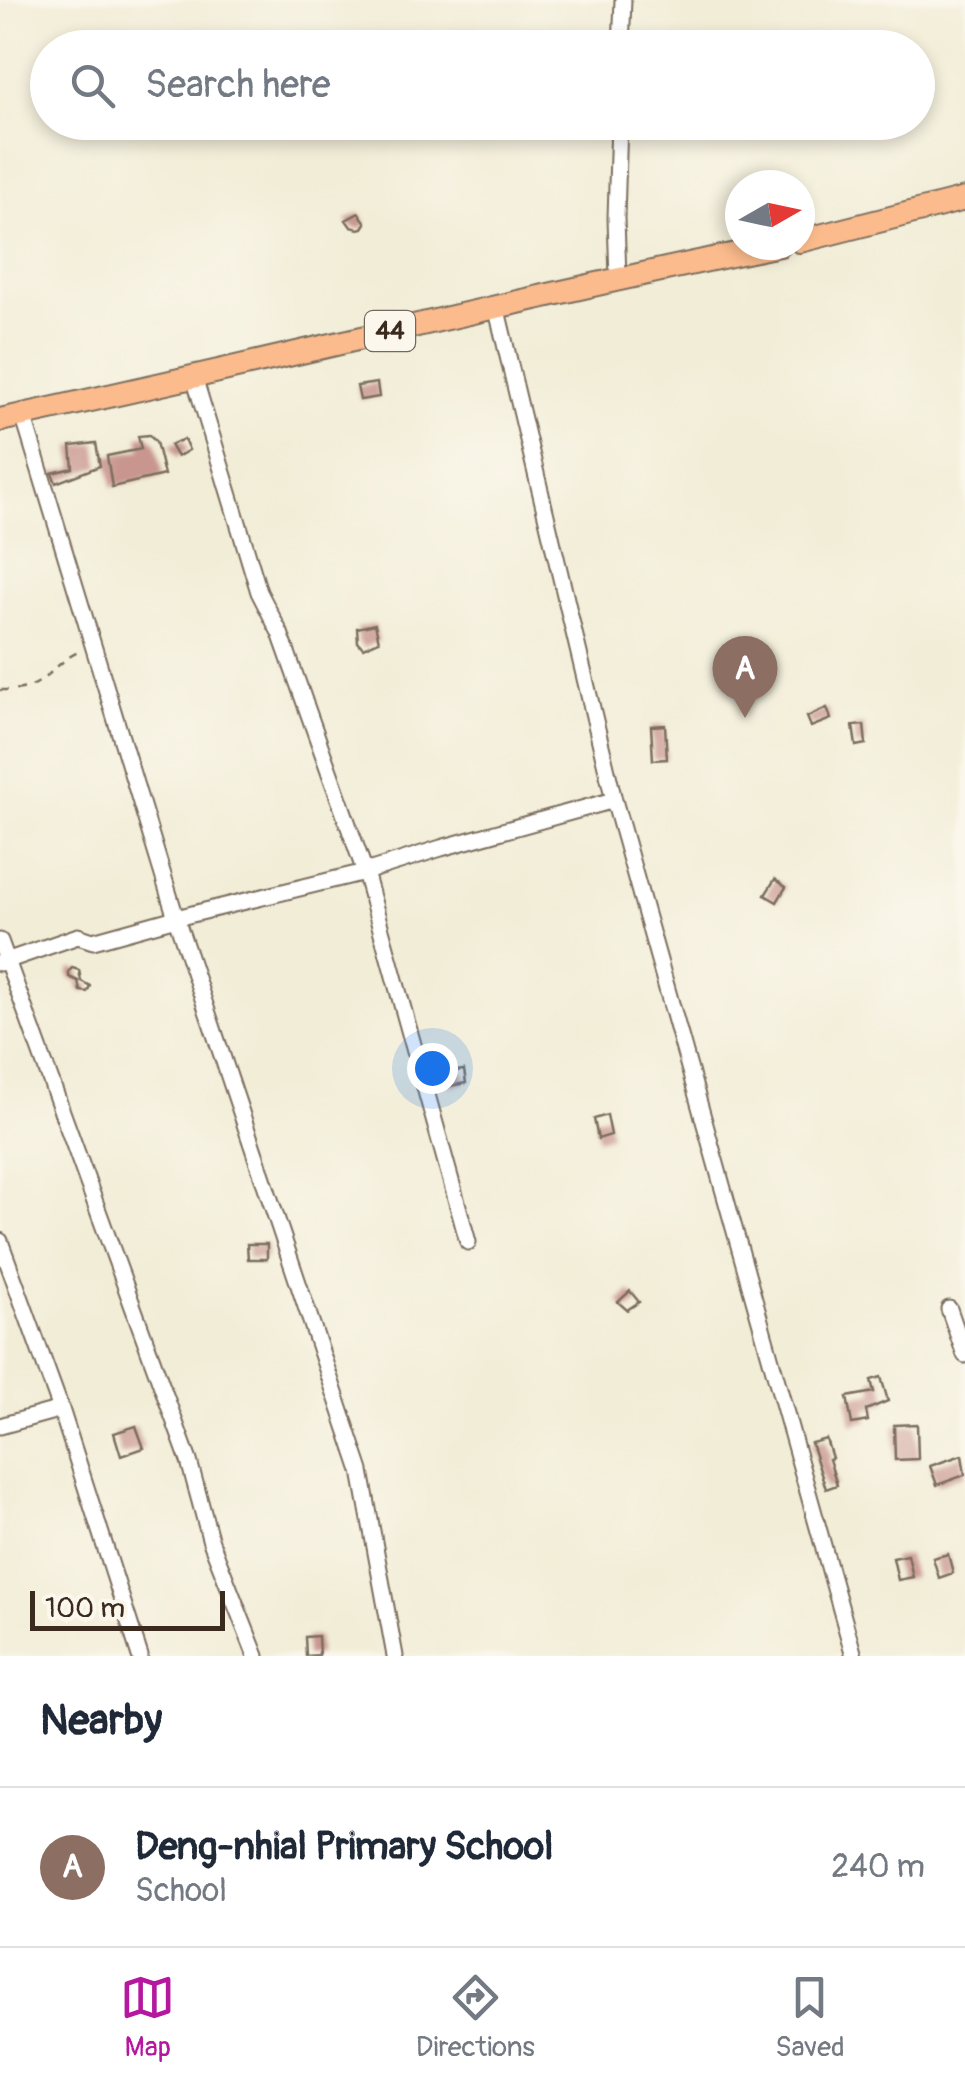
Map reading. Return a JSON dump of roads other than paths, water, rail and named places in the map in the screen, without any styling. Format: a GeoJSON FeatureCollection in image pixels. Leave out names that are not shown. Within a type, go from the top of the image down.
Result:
{"type":"FeatureCollection","features":[{"type":"Feature","properties":{"kind":"main road"},"geometry":{"type":"LineString","coordinates":[[815,237],[965,199]]}},
{"type":"Feature","properties":{"kind":"main road","name":"44"},"geometry":{"type":"LineString","coordinates":[[11,417],[725,256]]}},
{"type":"Feature","properties":{"kind":"street"},"geometry":{"type":"LineString","coordinates":[[622,30],[623,0]]}},
{"type":"Feature","properties":{"kind":"street"},"geometry":{"type":"LineString","coordinates":[[618,140],[618,278]]}},
{"type":"Feature","properties":{"kind":"street"},"geometry":{"type":"LineString","coordinates":[[496,306],[614,800],[854,1656]]}},
{"type":"Feature","properties":{"kind":"street"},"geometry":{"type":"LineString","coordinates":[[194,377],[259,592],[280,634],[365,872],[468,1242]]}},
{"type":"Feature","properties":{"kind":"street"},"geometry":{"type":"LineString","coordinates":[[11,417],[93,648],[176,918],[361,1471],[395,1656]]}},
{"type":"Feature","properties":{"kind":"street"},"geometry":{"type":"LineString","coordinates":[[4,961],[78,936],[93,940],[365,872],[614,800]]}},
{"type":"Feature","properties":{"kind":"street"},"geometry":{"type":"LineString","coordinates":[[0,940],[4,961],[188,1461],[211,1542],[256,1656]]}},
{"type":"Feature","properties":{"kind":"street"},"geometry":{"type":"LineString","coordinates":[[0,1241],[61,1409],[140,1656]]}},
{"type":"Feature","properties":{"kind":"street"},"geometry":{"type":"LineString","coordinates":[[949,1309],[965,1355]]}},
{"type":"Feature","properties":{"kind":"street"},"geometry":{"type":"LineString","coordinates":[[0,1426],[61,1409]]}},
{"type":"Feature","properties":{"kind":"place","name":"Deng-nhial Primary School"},"geometry":{"type":"Point","coordinates":[745,718]}}]}
